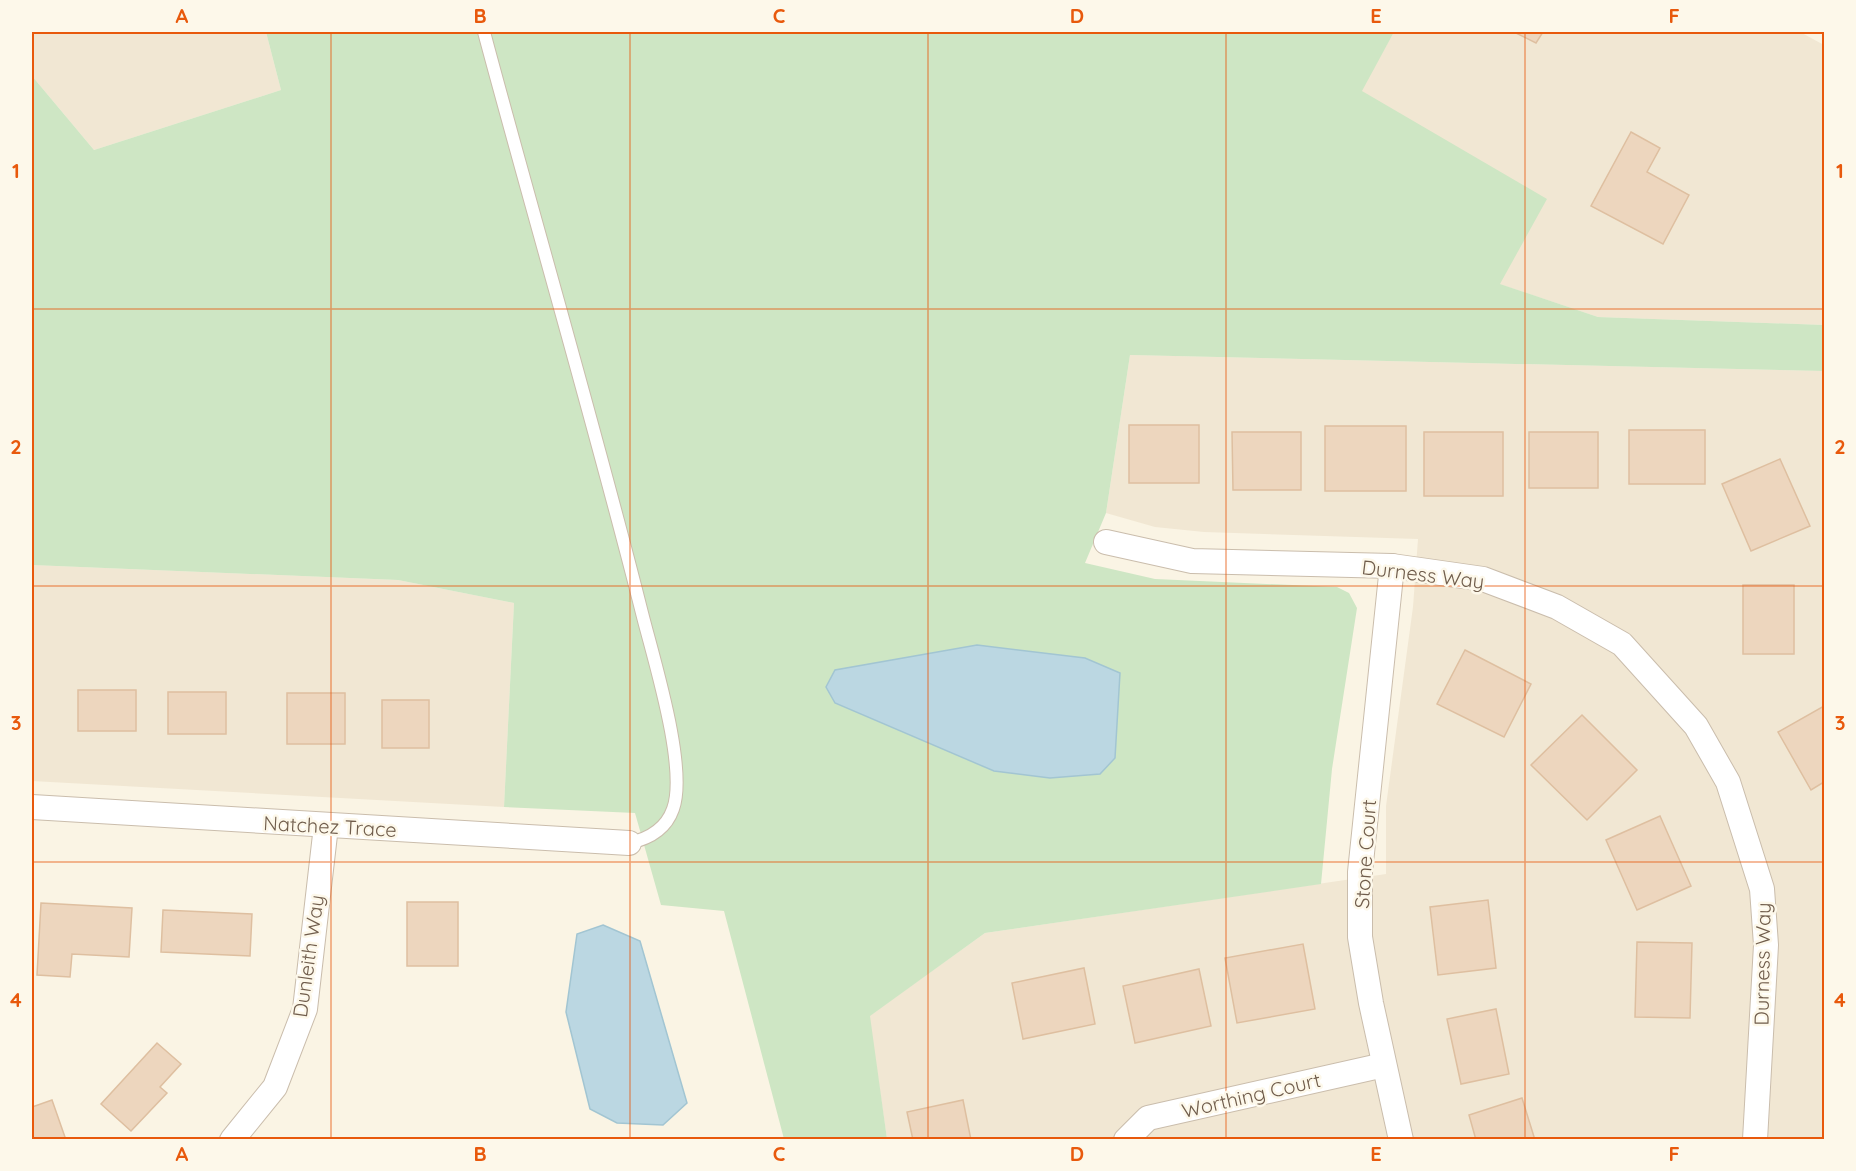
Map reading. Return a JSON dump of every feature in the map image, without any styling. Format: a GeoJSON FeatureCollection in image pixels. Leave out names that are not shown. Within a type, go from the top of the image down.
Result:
{"type":"FeatureCollection","features":[{"type":"Feature","properties":{"kind":"street","name":"Durness Way"},"geometry":{"type":"LineString","coordinates":[[1106,542],[1192,561],[1392,566],[1483,579],[1557,607],[1622,644],[1696,726],[1728,782],[1762,889],[1766,945],[1755,1140]]}},
{"type":"Feature","properties":{"kind":"street","name":"Stone Court"},"geometry":{"type":"LineString","coordinates":[[1392,566],[1360,872],[1360,937],[1371,1003],[1401,1140]]}},
{"type":"Feature","properties":{"kind":"street","name":"Natchez Trace"},"geometry":{"type":"LineString","coordinates":[[32,807],[629,843]]}},
{"type":"Feature","properties":{"kind":"street","name":"Dunleith Way"},"geometry":{"type":"LineString","coordinates":[[232,1140],[275,1087],[305,1009],[326,826]]}},
{"type":"Feature","properties":{"kind":"street","name":"Worthing Court"},"geometry":{"type":"LineString","coordinates":[[1126,1140],[1148,1118],[1384,1065]]}},
{"type":"Feature","properties":{"kind":"lane"},"geometry":{"type":"LineString","coordinates":[[484,32],[615,506],[670,726],[677,773],[674,808],[662,826],[646,840],[629,843]]}},
{"type":"Feature","properties":{"kind":"shaded area"},"geometry":{"type":"Polygon","coordinates":[[[32,32],[266,32],[281,90],[94,150],[32,76],[32,32]]]}},
{"type":"Feature","properties":{"kind":"shaded area"},"geometry":{"type":"Polygon","coordinates":[[[1394,32],[1800,32],[1824,45],[1824,325],[1598,317],[1499,284],[1361,90],[1394,32]]]}},
{"type":"Feature","properties":{"kind":"shaded area"},"geometry":{"type":"Polygon","coordinates":[[[1130,355],[1824,371],[1824,1139],[887,1139],[869,1016],[985,933],[1386,874],[1386,806],[1413,607],[1418,539],[1204,532],[1155,527],[1106,513],[1130,355]]]}},
{"type":"Feature","properties":{"kind":"shaded area"},"geometry":{"type":"Polygon","coordinates":[[[32,565],[398,580],[514,603],[504,807],[32,781],[32,565]]]}},
{"type":"Feature","properties":{"kind":"green space"},"geometry":{"type":"Polygon","coordinates":[[[266,32],[1394,32],[1362,91],[1547,199],[1500,284],[1598,317],[1824,325],[1824,371],[1130,355],[1106,513],[1085,563],[1155,579],[1337,587],[1349,593],[1357,608],[1332,769],[1321,884],[985,933],[870,1016],[887,1139],[784,1139],[724,911],[661,905],[635,813],[504,807],[514,603],[398,580],[32,565],[32,76],[94,150],[281,90],[266,32]],[[1115,758],[1050,778],[1099,774],[1115,758]]]}},
{"type":"Feature","properties":{"kind":"water"},"geometry":{"type":"Polygon","coordinates":[[[977,645],[1085,658],[1120,673],[1115,758],[1100,774],[1050,778],[994,771],[835,703],[826,687],[835,670],[977,645]]]}},
{"type":"Feature","properties":{"kind":"water"},"geometry":{"type":"Polygon","coordinates":[[[603,925],[640,941],[687,1103],[663,1125],[617,1123],[590,1109],[566,1012],[577,934],[603,925]]]}},
{"type":"Feature","properties":{"kind":"building"},"geometry":{"type":"Polygon","coordinates":[[[1514,32],[1543,32],[1536,43],[1514,32]]]}},
{"type":"Feature","properties":{"kind":"building"},"geometry":{"type":"Polygon","coordinates":[[[1631,132],[1660,148],[1647,172],[1689,195],[1663,244],[1591,206],[1631,132]]]}},
{"type":"Feature","properties":{"kind":"building"},"geometry":{"type":"Polygon","coordinates":[[[1129,425],[1199,425],[1199,483],[1129,483],[1129,425]]]}},
{"type":"Feature","properties":{"kind":"building"},"geometry":{"type":"Polygon","coordinates":[[[1325,426],[1406,426],[1406,491],[1325,491],[1325,426]]]}},
{"type":"Feature","properties":{"kind":"building"},"geometry":{"type":"Polygon","coordinates":[[[1629,430],[1705,430],[1705,484],[1629,484],[1629,430]]]}},
{"type":"Feature","properties":{"kind":"building"},"geometry":{"type":"Polygon","coordinates":[[[1232,432],[1301,432],[1301,490],[1233,490],[1232,432]]]}},
{"type":"Feature","properties":{"kind":"building"},"geometry":{"type":"Polygon","coordinates":[[[1424,432],[1503,432],[1503,496],[1424,496],[1424,432]]]}},
{"type":"Feature","properties":{"kind":"building"},"geometry":{"type":"Polygon","coordinates":[[[1529,432],[1598,432],[1598,488],[1529,488],[1529,432]]]}},
{"type":"Feature","properties":{"kind":"building"},"geometry":{"type":"Polygon","coordinates":[[[1780,459],[1810,526],[1751,551],[1722,484],[1780,459]]]}},
{"type":"Feature","properties":{"kind":"building"},"geometry":{"type":"Polygon","coordinates":[[[1743,585],[1794,585],[1794,654],[1743,654],[1743,585]]]}},
{"type":"Feature","properties":{"kind":"building"},"geometry":{"type":"Polygon","coordinates":[[[1465,650],[1531,684],[1504,737],[1437,704],[1465,650]]]}},
{"type":"Feature","properties":{"kind":"building"},"geometry":{"type":"Polygon","coordinates":[[[78,690],[136,690],[136,731],[78,731],[78,690]]]}},
{"type":"Feature","properties":{"kind":"building"},"geometry":{"type":"Polygon","coordinates":[[[168,692],[226,692],[226,734],[168,734],[168,692]]]}},
{"type":"Feature","properties":{"kind":"building"},"geometry":{"type":"Polygon","coordinates":[[[287,693],[345,693],[345,744],[287,744],[287,693]]]}},
{"type":"Feature","properties":{"kind":"building"},"geometry":{"type":"Polygon","coordinates":[[[382,700],[429,700],[429,748],[382,748],[382,700]]]}},
{"type":"Feature","properties":{"kind":"building"},"geometry":{"type":"Polygon","coordinates":[[[1824,706],[1824,782],[1811,790],[1778,732],[1824,706]]]}},
{"type":"Feature","properties":{"kind":"building"},"geometry":{"type":"Polygon","coordinates":[[[1582,715],[1637,770],[1587,820],[1531,765],[1582,715]]]}},
{"type":"Feature","properties":{"kind":"building"},"geometry":{"type":"Polygon","coordinates":[[[1660,816],[1691,886],[1637,910],[1606,840],[1660,816]]]}},
{"type":"Feature","properties":{"kind":"building"},"geometry":{"type":"Polygon","coordinates":[[[1488,900],[1496,968],[1438,975],[1430,907],[1488,900]]]}},
{"type":"Feature","properties":{"kind":"building"},"geometry":{"type":"Polygon","coordinates":[[[407,902],[458,902],[458,966],[407,966],[407,902]]]}},
{"type":"Feature","properties":{"kind":"building"},"geometry":{"type":"Polygon","coordinates":[[[41,903],[132,908],[129,957],[72,954],[70,977],[37,975],[41,903]]]}},
{"type":"Feature","properties":{"kind":"building"},"geometry":{"type":"Polygon","coordinates":[[[163,910],[252,914],[250,956],[161,952],[163,910]]]}},
{"type":"Feature","properties":{"kind":"building"},"geometry":{"type":"Polygon","coordinates":[[[1637,942],[1692,943],[1690,1018],[1635,1017],[1637,942]]]}},
{"type":"Feature","properties":{"kind":"building"},"geometry":{"type":"Polygon","coordinates":[[[1303,944],[1315,1009],[1237,1023],[1225,958],[1303,944]]]}},
{"type":"Feature","properties":{"kind":"building"},"geometry":{"type":"Polygon","coordinates":[[[1084,968],[1095,1024],[1023,1039],[1012,983],[1084,968]]]}},
{"type":"Feature","properties":{"kind":"building"},"geometry":{"type":"Polygon","coordinates":[[[1199,969],[1211,1026],[1135,1043],[1123,986],[1199,969]]]}},
{"type":"Feature","properties":{"kind":"building"},"geometry":{"type":"Polygon","coordinates":[[[1496,1009],[1509,1074],[1461,1084],[1447,1019],[1496,1009]]]}},
{"type":"Feature","properties":{"kind":"building"},"geometry":{"type":"Polygon","coordinates":[[[157,1043],[181,1064],[160,1087],[167,1093],[131,1131],[101,1104],[157,1043]]]}},
{"type":"Feature","properties":{"kind":"building"},"geometry":{"type":"Polygon","coordinates":[[[1522,1098],[1535,1140],[1476,1140],[1469,1115],[1522,1098]]]}},
{"type":"Feature","properties":{"kind":"building"},"geometry":{"type":"Polygon","coordinates":[[[52,1100],[66,1140],[32,1140],[32,1107],[52,1100]]]}},
{"type":"Feature","properties":{"kind":"building"},"geometry":{"type":"Polygon","coordinates":[[[963,1100],[971,1140],[913,1140],[907,1112],[963,1100]]]}}]}
